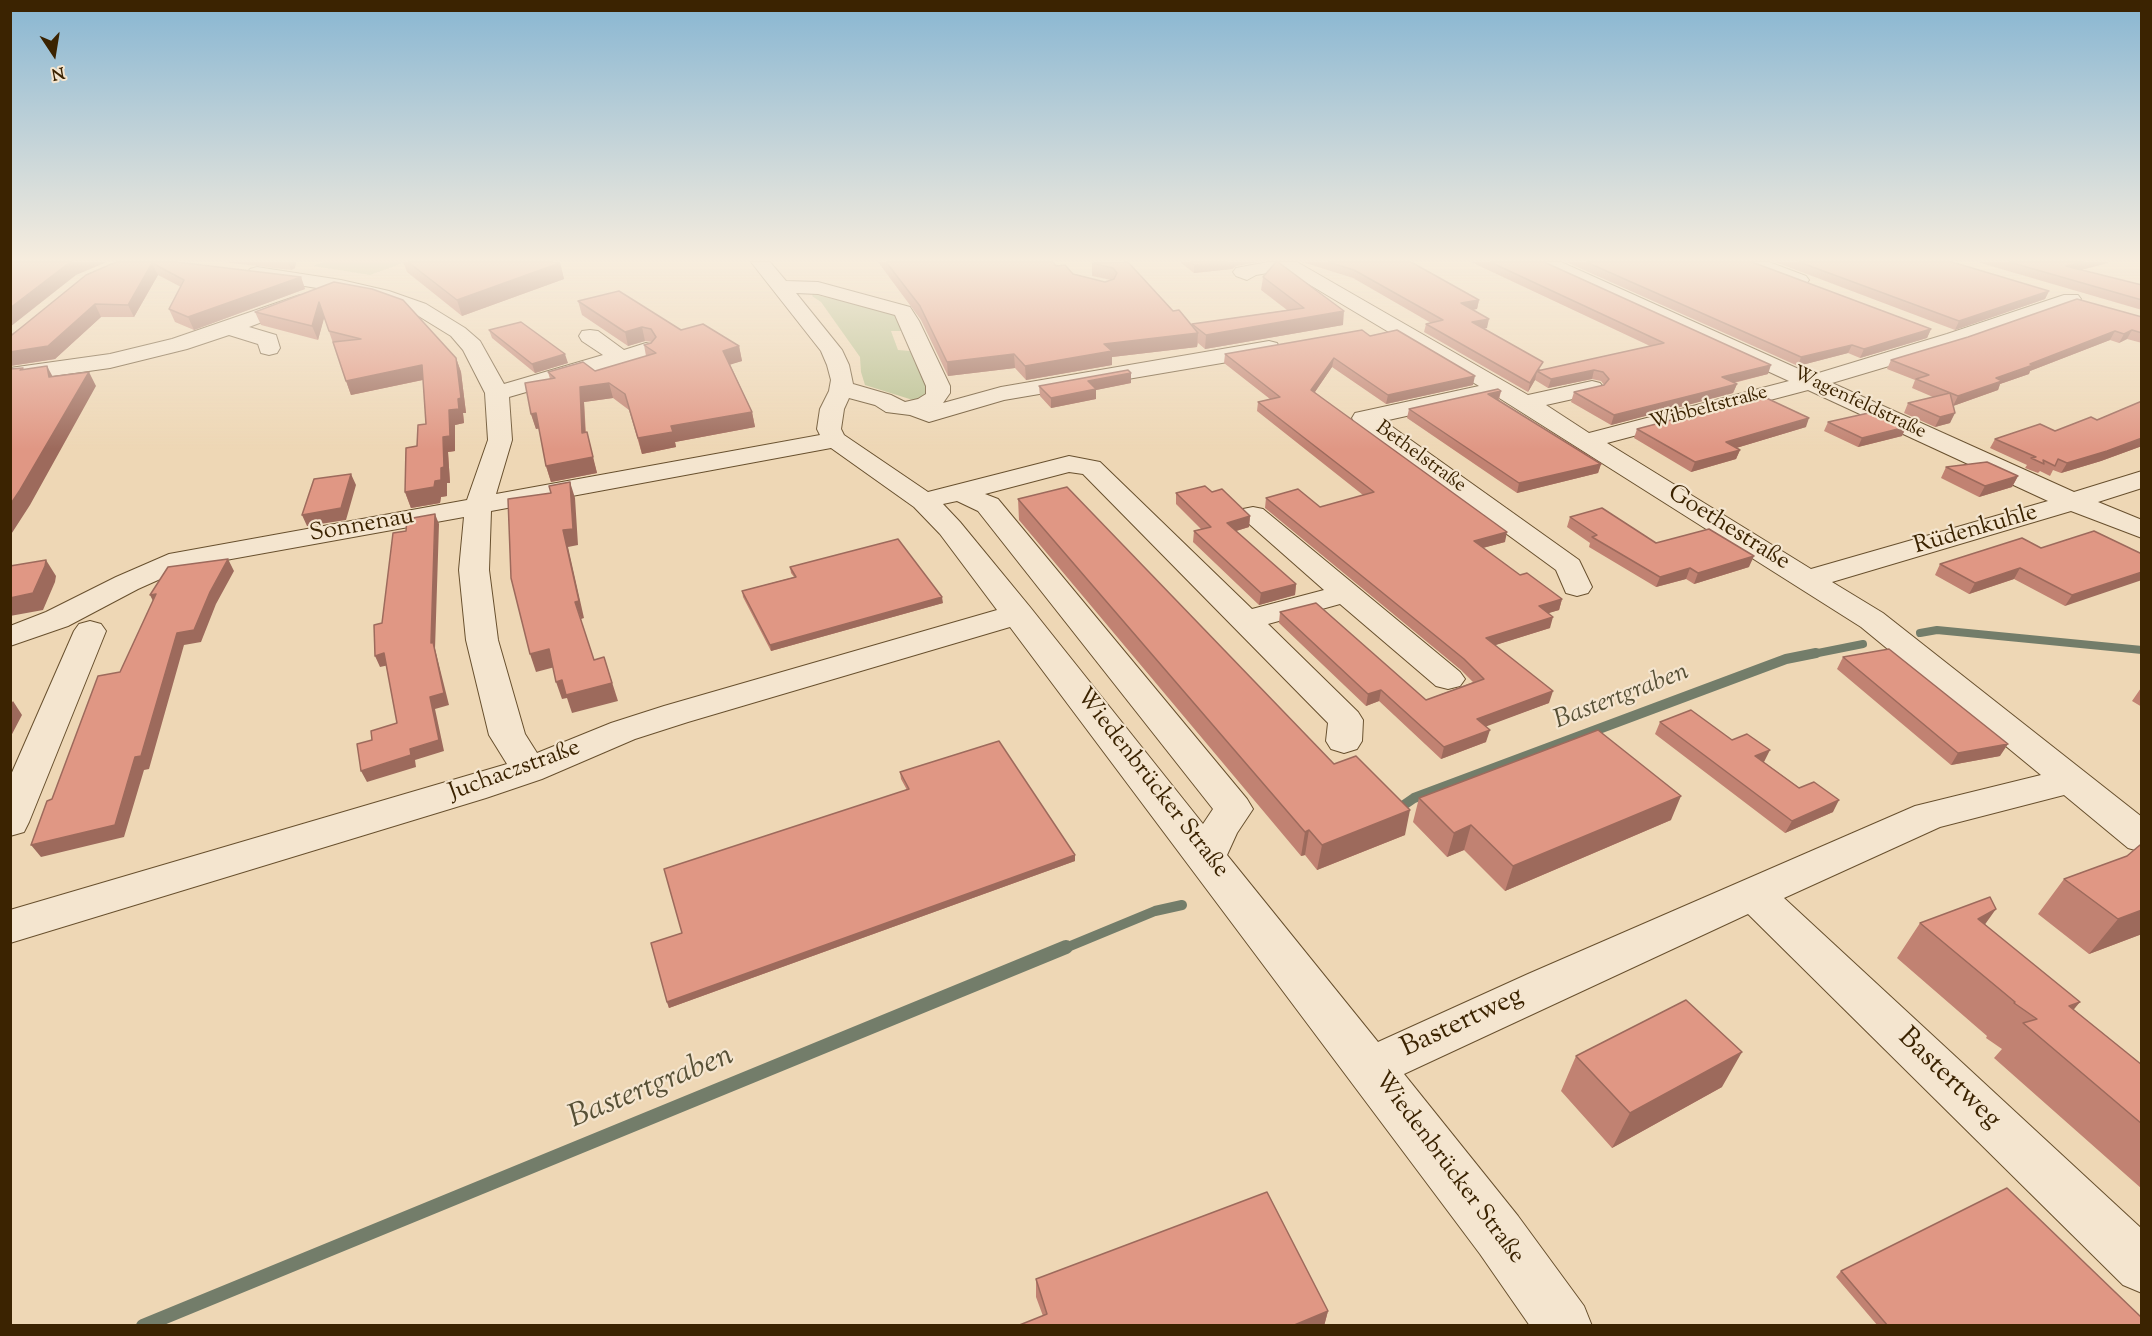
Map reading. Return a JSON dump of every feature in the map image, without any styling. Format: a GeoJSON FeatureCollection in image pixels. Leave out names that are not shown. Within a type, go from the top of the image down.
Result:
{"type":"FeatureCollection","features":[{"type":"Feature","properties":{"kind":"street"},"geometry":{"type":"LineString","coordinates":[[10,375],[110,361],[179,344],[239,324]]}},
{"type":"Feature","properties":{"kind":"street"},"geometry":{"type":"LineString","coordinates":[[446,324],[458,332],[472,346],[496,393],[500,440],[478,507],[474,570],[482,640],[507,735],[529,770]]}},
{"type":"Feature","properties":{"kind":"street"},"geometry":{"type":"LineString","coordinates":[[810,324],[831,350],[842,380],[841,391],[829,421],[828,429],[834,440]]}},
{"type":"Feature","properties":{"kind":"street"},"geometry":{"type":"LineString","coordinates":[[911,324],[938,386],[938,393],[928,408]]}},
{"type":"Feature","properties":{"kind":"street","name":"Wagenfeldstraße"},"geometry":{"type":"LineString","coordinates":[[1684,324],[2073,502],[2142,530]]}},
{"type":"Feature","properties":{"kind":"street","name":"Wibbeltstraße"},"geometry":{"type":"LineString","coordinates":[[1586,441],[1812,382],[2005,324]]}},
{"type":"Feature","properties":{"kind":"street"},"geometry":{"type":"LineString","coordinates":[[1359,331],[1392,325]]}},
{"type":"Feature","properties":{"kind":"street","name":"Goethestraße"},"geometry":{"type":"LineString","coordinates":[[1392,325],[1525,403],[1872,620],[2142,838]]}},
{"type":"Feature","properties":{"kind":"street"},"geometry":{"type":"LineString","coordinates":[[1923,327],[1955,339]]}},
{"type":"Feature","properties":{"kind":"street"},"geometry":{"type":"LineString","coordinates":[[229,328],[268,340],[269,348]]}},
{"type":"Feature","properties":{"kind":"street"},"geometry":{"type":"LineString","coordinates":[[590,336],[620,357]]}},
{"type":"Feature","properties":{"kind":"street"},"geometry":{"type":"LineString","coordinates":[[841,391],[855,391],[883,400],[894,407],[928,408],[1288,344]]}},
{"type":"Feature","properties":{"kind":"street"},"geometry":{"type":"LineString","coordinates":[[496,393],[646,350]]}},
{"type":"Feature","properties":{"kind":"street","name":"Bethelstraße"},"geometry":{"type":"LineString","coordinates":[[1499,388],[1364,418],[1569,566],[1577,587]]}},
{"type":"Feature","properties":{"kind":"street"},"geometry":{"type":"LineString","coordinates":[[1525,403],[1592,388]]}},
{"type":"Feature","properties":{"kind":"street","name":"Wiedenbrücker Straße"},"geometry":{"type":"LineString","coordinates":[[834,440],[940,496],[950,528],[1207,856],[1499,1235],[1564,1326]]}},
{"type":"Feature","properties":{"kind":"street","name":"Sonnenau"},"geometry":{"type":"LineString","coordinates":[[10,637],[57,620],[127,583],[179,560],[834,440]]}},
{"type":"Feature","properties":{"kind":"street"},"geometry":{"type":"LineString","coordinates":[[940,496],[1069,464],[1091,468],[1346,720],[1344,741]]}},
{"type":"Feature","properties":{"kind":"street","name":"Rüdenkuhle"},"geometry":{"type":"LineString","coordinates":[[1809,579],[2073,502],[2142,478]]}},
{"type":"Feature","properties":{"kind":"street"},"geometry":{"type":"LineString","coordinates":[[940,496],[988,505],[1233,809],[1220,828],[1207,856]]}},
{"type":"Feature","properties":{"kind":"street"},"geometry":{"type":"LineString","coordinates":[[1253,515],[1448,679]]}},
{"type":"Feature","properties":{"kind":"street"},"geometry":{"type":"LineString","coordinates":[[1245,621],[1347,593]]}},
{"type":"Feature","properties":{"kind":"street","name":"Juchaczstraße"},"geometry":{"type":"LineString","coordinates":[[10,927],[473,789],[529,770],[623,731],[676,714],[1019,614]]}},
{"type":"Feature","properties":{"kind":"street"},"geometry":{"type":"LineString","coordinates":[[10,822],[90,631]]}},
{"type":"Feature","properties":{"kind":"street","name":"Bastertweg"},"geometry":{"type":"LineString","coordinates":[[1370,1068],[1544,987],[1929,816],[2070,782]]}},
{"type":"Feature","properties":{"kind":"street","name":"Bastertweg"},"geometry":{"type":"LineString","coordinates":[[1754,894],[2142,1266]]}},
{"type":"Feature","properties":{"kind":"green space"},"geometry":{"type":"Polygon","coordinates":[[[837,324],[899,324],[900,327],[906,327],[907,331],[891,331],[898,350],[910,351],[915,363],[922,366],[931,394],[916,401],[865,385],[860,357],[837,324]]]}},
{"type":"Feature","properties":{"kind":"building"},"geometry":{"type":"Polygon","coordinates":[[[25,324],[72,324],[48,346],[10,352],[10,335],[25,324]]]}},
{"type":"Feature","properties":{"kind":"building"},"geometry":{"type":"Polygon","coordinates":[[[327,324],[425,324],[456,358],[461,398],[458,399],[459,409],[449,410],[450,436],[443,437],[444,467],[441,468],[441,480],[435,481],[434,487],[405,492],[406,448],[417,446],[418,425],[426,424],[422,365],[346,381],[333,342],[361,339],[329,331],[327,324]]]}},
{"type":"Feature","properties":{"kind":"building"},"geometry":{"type":"Polygon","coordinates":[[[512,324],[524,324],[565,354],[532,364],[489,330],[512,324]]]}},
{"type":"Feature","properties":{"kind":"building"},"geometry":{"type":"Polygon","coordinates":[[[613,324],[672,324],[681,330],[704,324],[739,346],[723,351],[752,412],[671,426],[673,432],[638,438],[625,394],[609,383],[580,387],[582,433],[587,432],[593,457],[546,466],[536,413],[531,414],[525,383],[555,378],[548,372],[583,362],[595,371],[656,353],[644,345],[651,343],[656,337],[651,329],[642,327],[625,332],[613,324]]]}},
{"type":"Feature","properties":{"kind":"building"},"geometry":{"type":"Polygon","coordinates":[[[929,324],[1191,324],[1198,333],[1104,344],[1112,351],[1025,366],[1014,354],[947,362],[929,324]]]}},
{"type":"Feature","properties":{"kind":"building"},"geometry":{"type":"Polygon","coordinates":[[[1192,324],[1267,324],[1206,335],[1192,324]]]}},
{"type":"Feature","properties":{"kind":"building"},"geometry":{"type":"Polygon","coordinates":[[[1427,324],[1476,324],[1543,362],[1530,383],[1427,324]]]}},
{"type":"Feature","properties":{"kind":"building"},"geometry":{"type":"Polygon","coordinates":[[[1624,324],[1681,324],[1771,365],[1722,377],[1737,384],[1614,415],[1574,392],[1604,385],[1609,379],[1603,372],[1594,370],[1551,379],[1537,371],[1664,343],[1624,324]]]}},
{"type":"Feature","properties":{"kind":"building"},"geometry":{"type":"Polygon","coordinates":[[[1727,324],[1919,324],[1931,329],[1864,349],[1852,345],[1801,357],[1727,324]]]}},
{"type":"Feature","properties":{"kind":"building"},"geometry":{"type":"Polygon","coordinates":[[[2004,324],[2142,324],[2142,333],[2132,330],[2124,334],[2115,331],[1996,378],[2002,381],[1958,396],[1916,379],[1929,375],[1891,360],[2004,324]]]}},
{"type":"Feature","properties":{"kind":"building"},"geometry":{"type":"Polygon","coordinates":[[[1362,330],[1370,336],[1397,330],[1475,376],[1388,395],[1334,358],[1311,390],[1507,532],[1474,541],[1520,575],[1527,573],[1562,599],[1539,606],[1553,617],[1486,638],[1553,691],[1477,719],[1490,730],[1444,747],[1381,690],[1368,694],[1280,612],[1316,603],[1426,700],[1484,679],[1464,659],[1266,498],[1298,489],[1320,507],[1374,492],[1258,402],[1280,397],[1225,354],[1362,330]]]}},
{"type":"Feature","properties":{"kind":"building"},"geometry":{"type":"Polygon","coordinates":[[[47,366],[49,377],[89,372],[10,505],[10,369],[23,368],[20,370],[47,366]]]}},
{"type":"Feature","properties":{"kind":"building"},"geometry":{"type":"Polygon","coordinates":[[[1128,370],[1131,373],[1088,381],[1096,389],[1051,398],[1039,386],[1128,370]]]}},
{"type":"Feature","properties":{"kind":"building"},"geometry":{"type":"Polygon","coordinates":[[[1498,389],[1501,391],[1488,394],[1601,464],[1519,483],[1409,409],[1498,389]]]}},
{"type":"Feature","properties":{"kind":"building"},"geometry":{"type":"Polygon","coordinates":[[[1950,393],[1955,413],[1940,417],[1908,403],[1950,393]]]}},
{"type":"Feature","properties":{"kind":"building"},"geometry":{"type":"Polygon","coordinates":[[[1762,396],[1809,418],[1726,442],[1740,450],[1695,462],[1637,429],[1762,396]]]}},
{"type":"Feature","properties":{"kind":"building"},"geometry":{"type":"Polygon","coordinates":[[[2142,401],[2142,438],[2067,463],[2058,459],[2055,466],[2043,460],[2044,464],[2031,458],[2036,457],[1995,439],[2040,424],[2055,431],[2091,417],[2097,420],[2142,401]]]}},
{"type":"Feature","properties":{"kind":"building"},"geometry":{"type":"Polygon","coordinates":[[[1873,412],[1906,427],[1862,438],[1828,422],[1873,412]]]}},
{"type":"Feature","properties":{"kind":"building"},"geometry":{"type":"Polygon","coordinates":[[[1987,462],[2018,476],[1985,486],[1946,467],[1987,462]]]}},
{"type":"Feature","properties":{"kind":"building"},"geometry":{"type":"Polygon","coordinates":[[[351,474],[341,508],[302,515],[314,479],[351,474]]]}},
{"type":"Feature","properties":{"kind":"building"},"geometry":{"type":"Polygon","coordinates":[[[570,482],[573,529],[563,530],[579,601],[575,602],[594,660],[604,657],[612,683],[566,695],[562,680],[556,682],[549,649],[530,654],[511,578],[508,499],[551,493],[549,486],[570,482]]]}},
{"type":"Feature","properties":{"kind":"building"},"geometry":{"type":"Polygon","coordinates":[[[1205,486],[1212,492],[1222,489],[1250,516],[1227,523],[1296,584],[1261,593],[1194,531],[1211,527],[1176,493],[1205,486]]]}},
{"type":"Feature","properties":{"kind":"building"},"geometry":{"type":"Polygon","coordinates":[[[1067,487],[1334,764],[1356,756],[1410,810],[1322,845],[1309,830],[1305,832],[1018,499],[1067,487]]]}},
{"type":"Feature","properties":{"kind":"building"},"geometry":{"type":"Polygon","coordinates":[[[1602,508],[1656,543],[1709,529],[1754,556],[1698,573],[1690,568],[1660,577],[1592,537],[1597,535],[1570,517],[1602,508]]]}},
{"type":"Feature","properties":{"kind":"building"},"geometry":{"type":"Polygon","coordinates":[[[435,514],[431,643],[433,642],[444,693],[430,697],[439,740],[410,749],[411,755],[361,771],[357,744],[372,740],[371,731],[397,723],[384,653],[375,656],[374,625],[382,623],[393,533],[406,531],[407,519],[435,514]]]}},
{"type":"Feature","properties":{"kind":"building"},"geometry":{"type":"Polygon","coordinates":[[[2094,531],[2142,554],[2142,572],[2072,595],[2020,568],[1975,583],[1940,564],[2022,538],[2041,548],[2094,531]]]}},
{"type":"Feature","properties":{"kind":"building"},"geometry":{"type":"Polygon","coordinates":[[[898,539],[942,597],[770,645],[742,591],[796,577],[790,567],[898,539]]]}},
{"type":"Feature","properties":{"kind":"building"},"geometry":{"type":"Polygon","coordinates":[[[228,559],[210,592],[194,630],[177,633],[141,756],[135,757],[115,825],[31,845],[47,801],[52,799],[98,676],[120,672],[156,594],[150,595],[168,567],[228,559]]]}},
{"type":"Feature","properties":{"kind":"building"},"geometry":{"type":"Polygon","coordinates":[[[46,560],[33,593],[10,598],[10,566],[46,560]]]}},
{"type":"Feature","properties":{"kind":"building"},"geometry":{"type":"Polygon","coordinates":[[[1889,649],[2008,744],[1958,753],[1843,657],[1889,649]]]}},
{"type":"Feature","properties":{"kind":"building"},"geometry":{"type":"Polygon","coordinates":[[[1691,710],[1732,740],[1747,734],[1770,750],[1755,756],[1799,788],[1814,782],[1839,800],[1792,821],[1660,722],[1691,710]]]}},
{"type":"Feature","properties":{"kind":"building"},"geometry":{"type":"Polygon","coordinates":[[[1598,730],[1681,796],[1513,866],[1471,825],[1454,833],[1419,798],[1598,730]]]}},
{"type":"Feature","properties":{"kind":"building"},"geometry":{"type":"Polygon","coordinates":[[[999,741],[1075,855],[667,1002],[651,943],[682,933],[664,869],[909,789],[900,772],[999,741]]]}},
{"type":"Feature","properties":{"kind":"building"},"geometry":{"type":"Polygon","coordinates":[[[2140,845],[2142,846],[2142,910],[2118,919],[2064,879],[2127,856],[2140,845]]]}},
{"type":"Feature","properties":{"kind":"building"},"geometry":{"type":"Polygon","coordinates":[[[1990,897],[1996,909],[1978,919],[2080,1002],[2069,1006],[2142,1065],[2142,1124],[2023,1023],[2037,1019],[2014,1003],[1920,923],[1990,897]]]}},
{"type":"Feature","properties":{"kind":"building"},"geometry":{"type":"Polygon","coordinates":[[[1686,1000],[1742,1052],[1630,1113],[1576,1056],[1686,1000]]]}},
{"type":"Feature","properties":{"kind":"building"},"geometry":{"type":"Polygon","coordinates":[[[2007,1188],[2142,1318],[2142,1326],[1888,1326],[1841,1271],[2007,1188]]]}},
{"type":"Feature","properties":{"kind":"building"},"geometry":{"type":"Polygon","coordinates":[[[1267,1192],[1328,1311],[1292,1326],[1017,1326],[1047,1314],[1036,1279],[1267,1192]]]}},
{"type":"Feature","properties":{"kind":"waterway","name":"Bastertgraben"},"geometry":{"type":"LineString","coordinates":[[1920,633],[1937,630],[2142,650]]}},
{"type":"Feature","properties":{"kind":"waterway","name":"Bastertgraben"},"geometry":{"type":"LineString","coordinates":[[1808,655],[1863,644]]}},
{"type":"Feature","properties":{"kind":"waterway","name":"Bastertgraben"},"geometry":{"type":"LineString","coordinates":[[1401,807],[1414,798],[1786,659],[1816,653]]}},
{"type":"Feature","properties":{"kind":"waterway","name":"Bastertgraben"},"geometry":{"type":"LineString","coordinates":[[1063,949],[1155,911],[1182,905]]}},
{"type":"Feature","properties":{"kind":"waterway","name":"Bastertgraben"},"geometry":{"type":"LineString","coordinates":[[143,1326],[1066,947]]}}]}
